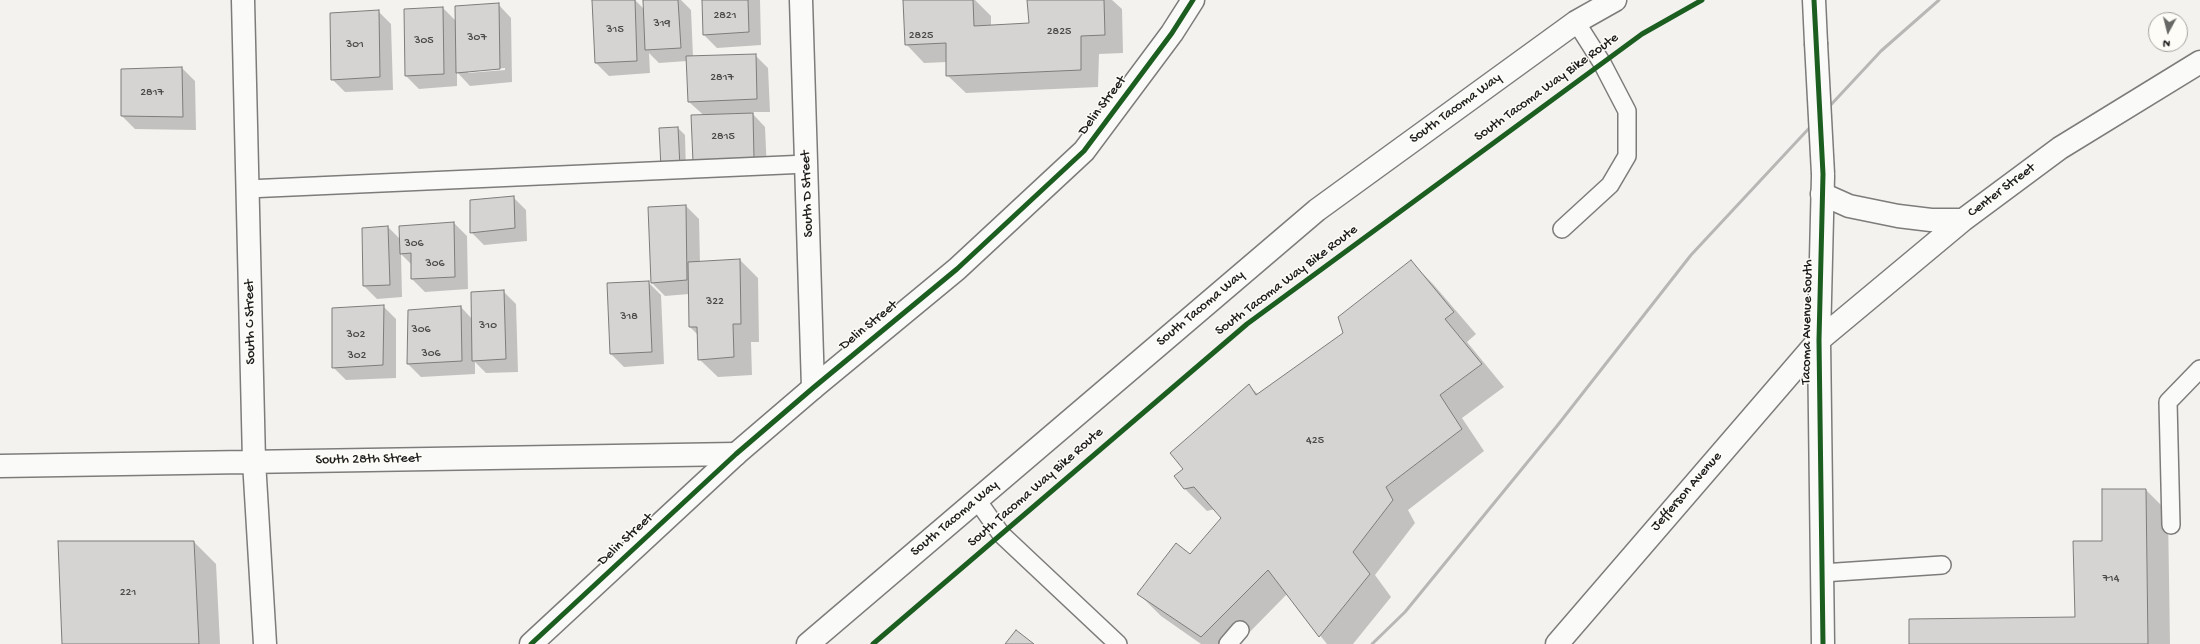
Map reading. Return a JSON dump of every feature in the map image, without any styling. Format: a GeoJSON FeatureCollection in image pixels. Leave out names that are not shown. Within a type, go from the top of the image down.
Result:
{"type":"FeatureCollection","features":[{"type":"Feature","properties":{"kind":"street","name":"South C Street"},"geometry":{"type":"LineString","coordinates":[[243,0],[254,461],[265,644]]}},
{"type":"Feature","properties":{"kind":"street","name":"South D Street"},"geometry":{"type":"LineString","coordinates":[[801,0],[813,388]]}},
{"type":"Feature","properties":{"kind":"street","name":"Delin Street"},"geometry":{"type":"LineString","coordinates":[[532,644],[736,454],[957,269],[1084,151],[1172,33],[1193,0]]}},
{"type":"Feature","properties":{"kind":"street","name":"South Tacoma Way"},"geometry":{"type":"LineString","coordinates":[[808,644],[1317,210],[1576,22],[1615,0]]}},
{"type":"Feature","properties":{"kind":"street","name":"Tacoma Avenue South"},"geometry":{"type":"LineString","coordinates":[[1814,0],[1823,184],[1819,340],[1824,644]]}},
{"type":"Feature","properties":{"kind":"street","name":"Center Street"},"geometry":{"type":"LineString","coordinates":[[1819,340],[1963,220],[2060,148],[2200,62]]}},
{"type":"Feature","properties":{"kind":"street"},"geometry":{"type":"LineString","coordinates":[[1823,184],[1849,206],[1898,216],[1931,220],[1963,220]]}},
{"type":"Feature","properties":{"kind":"street","name":"Jefferson Avenue"},"geometry":{"type":"LineString","coordinates":[[1556,644],[1819,340]]}},
{"type":"Feature","properties":{"kind":"street","name":"South 28th Street"},"geometry":{"type":"LineString","coordinates":[[0,466],[736,454]]}},
{"type":"Feature","properties":{"kind":"lane"},"geometry":{"type":"LineString","coordinates":[[1562,229],[1610,185],[1627,156],[1627,111],[1602,63],[1576,22]]}},
{"type":"Feature","properties":{"kind":"lane"},"geometry":{"type":"LineString","coordinates":[[248,189],[806,164]]}},
{"type":"Feature","properties":{"kind":"lane"},"geometry":{"type":"LineString","coordinates":[[2171,525],[2168,402],[2200,369]]}},
{"type":"Feature","properties":{"kind":"lane"},"geometry":{"type":"LineString","coordinates":[[977,500],[1001,534],[1118,644]]}},
{"type":"Feature","properties":{"kind":"lane"},"geometry":{"type":"LineString","coordinates":[[1822,572],[1942,565]]}},
{"type":"Feature","properties":{"kind":"lane"},"geometry":{"type":"LineString","coordinates":[[1228,644],[1240,630]]}},
{"type":"Feature","properties":{"kind":"building"},"geometry":{"type":"Polygon","coordinates":[[[592,0],[635,0],[637,61],[595,63],[592,0]]]}},
{"type":"Feature","properties":{"kind":"building"},"geometry":{"type":"Polygon","coordinates":[[[643,0],[678,0],[681,48],[645,50],[643,0]]]}},
{"type":"Feature","properties":{"kind":"building"},"geometry":{"type":"Polygon","coordinates":[[[702,0],[748,0],[749,32],[703,35],[702,0]]]}},
{"type":"Feature","properties":{"kind":"building"},"geometry":{"type":"Polygon","coordinates":[[[903,0],[973,0],[974,26],[1029,23],[1027,0],[1104,0],[1105,35],[1081,36],[1081,70],[946,76],[946,43],[905,45],[903,0]]]}},
{"type":"Feature","properties":{"kind":"building"},"geometry":{"type":"Polygon","coordinates":[[[499,3],[500,69],[456,73],[455,6],[499,3]]]}},
{"type":"Feature","properties":{"kind":"building"},"geometry":{"type":"Polygon","coordinates":[[[443,7],[444,74],[405,76],[404,9],[443,7]]]}},
{"type":"Feature","properties":{"kind":"building"},"geometry":{"type":"Polygon","coordinates":[[[379,10],[380,77],[331,80],[330,13],[379,10]]]}},
{"type":"Feature","properties":{"kind":"building"},"geometry":{"type":"Polygon","coordinates":[[[756,54],[757,99],[688,102],[686,56],[756,54]]]}},
{"type":"Feature","properties":{"kind":"building"},"geometry":{"type":"Polygon","coordinates":[[[182,67],[183,117],[121,116],[121,69],[182,67]]]}},
{"type":"Feature","properties":{"kind":"building"},"geometry":{"type":"Polygon","coordinates":[[[753,113],[754,159],[693,162],[691,115],[753,113]]]}},
{"type":"Feature","properties":{"kind":"building"},"geometry":{"type":"Polygon","coordinates":[[[678,127],[680,167],[661,168],[659,128],[678,127]]]}},
{"type":"Feature","properties":{"kind":"building"},"geometry":{"type":"Polygon","coordinates":[[[514,196],[515,228],[470,233],[470,200],[514,196]]]}},
{"type":"Feature","properties":{"kind":"building"},"geometry":{"type":"Polygon","coordinates":[[[686,205],[687,280],[651,283],[648,207],[686,205]]]}},
{"type":"Feature","properties":{"kind":"building"},"geometry":{"type":"Polygon","coordinates":[[[454,222],[455,277],[411,279],[411,253],[400,254],[399,226],[454,222]]]}},
{"type":"Feature","properties":{"kind":"building"},"geometry":{"type":"Polygon","coordinates":[[[388,226],[390,285],[363,286],[362,228],[388,226]]]}},
{"type":"Feature","properties":{"kind":"building"},"geometry":{"type":"Polygon","coordinates":[[[740,259],[741,324],[733,324],[734,357],[698,360],[697,327],[689,327],[688,262],[740,259]]]}},
{"type":"Feature","properties":{"kind":"building"},"geometry":{"type":"Polygon","coordinates":[[[1411,260],[1454,312],[1445,319],[1482,364],[1440,395],[1462,429],[1386,487],[1393,500],[1353,552],[1370,574],[1319,637],[1268,570],[1201,637],[1137,594],[1176,543],[1190,554],[1221,518],[1194,487],[1184,489],[1174,476],[1183,469],[1170,453],[1249,384],[1256,395],[1343,333],[1338,317],[1411,260]]]}},
{"type":"Feature","properties":{"kind":"building"},"geometry":{"type":"Polygon","coordinates":[[[649,281],[652,352],[610,354],[607,283],[649,281]]]}},
{"type":"Feature","properties":{"kind":"building"},"geometry":{"type":"Polygon","coordinates":[[[504,290],[506,359],[472,361],[471,292],[504,290]]]}},
{"type":"Feature","properties":{"kind":"building"},"geometry":{"type":"Polygon","coordinates":[[[384,305],[383,365],[332,368],[332,308],[384,305]]]}},
{"type":"Feature","properties":{"kind":"building"},"geometry":{"type":"Polygon","coordinates":[[[461,306],[462,361],[407,364],[408,310],[461,306]]]}},
{"type":"Feature","properties":{"kind":"building"},"geometry":{"type":"Polygon","coordinates":[[[2102,489],[2146,489],[2148,644],[1909,644],[1909,619],[2075,617],[2073,541],[2102,541],[2102,489]]]}},
{"type":"Feature","properties":{"kind":"building"},"geometry":{"type":"Polygon","coordinates":[[[58,541],[194,541],[199,644],[62,644],[58,541]]]}},
{"type":"Feature","properties":{"kind":"building"},"geometry":{"type":"Polygon","coordinates":[[[1016,630],[1034,644],[1005,644],[1016,630]]]}},
{"type":"Feature","properties":{"kind":"railway"},"geometry":{"type":"LineString","coordinates":[[1372,644],[1405,612],[1557,426],[1691,255],[1881,51],[1939,0]]}},
{"type":"Feature","properties":{"kind":"cycle path"},"geometry":{"type":"LineString","coordinates":[[531,644],[736,454],[957,269],[1084,151],[1172,33],[1193,0]]}},
{"type":"Feature","properties":{"kind":"cycle path","name":"South Tacoma Way Bike Route"},"geometry":{"type":"LineString","coordinates":[[873,644],[1247,324],[1642,34],[1702,0]]}},
{"type":"Feature","properties":{"kind":"cycle path"},"geometry":{"type":"LineString","coordinates":[[1814,0],[1823,174],[1819,340],[1823,644]]}}]}
